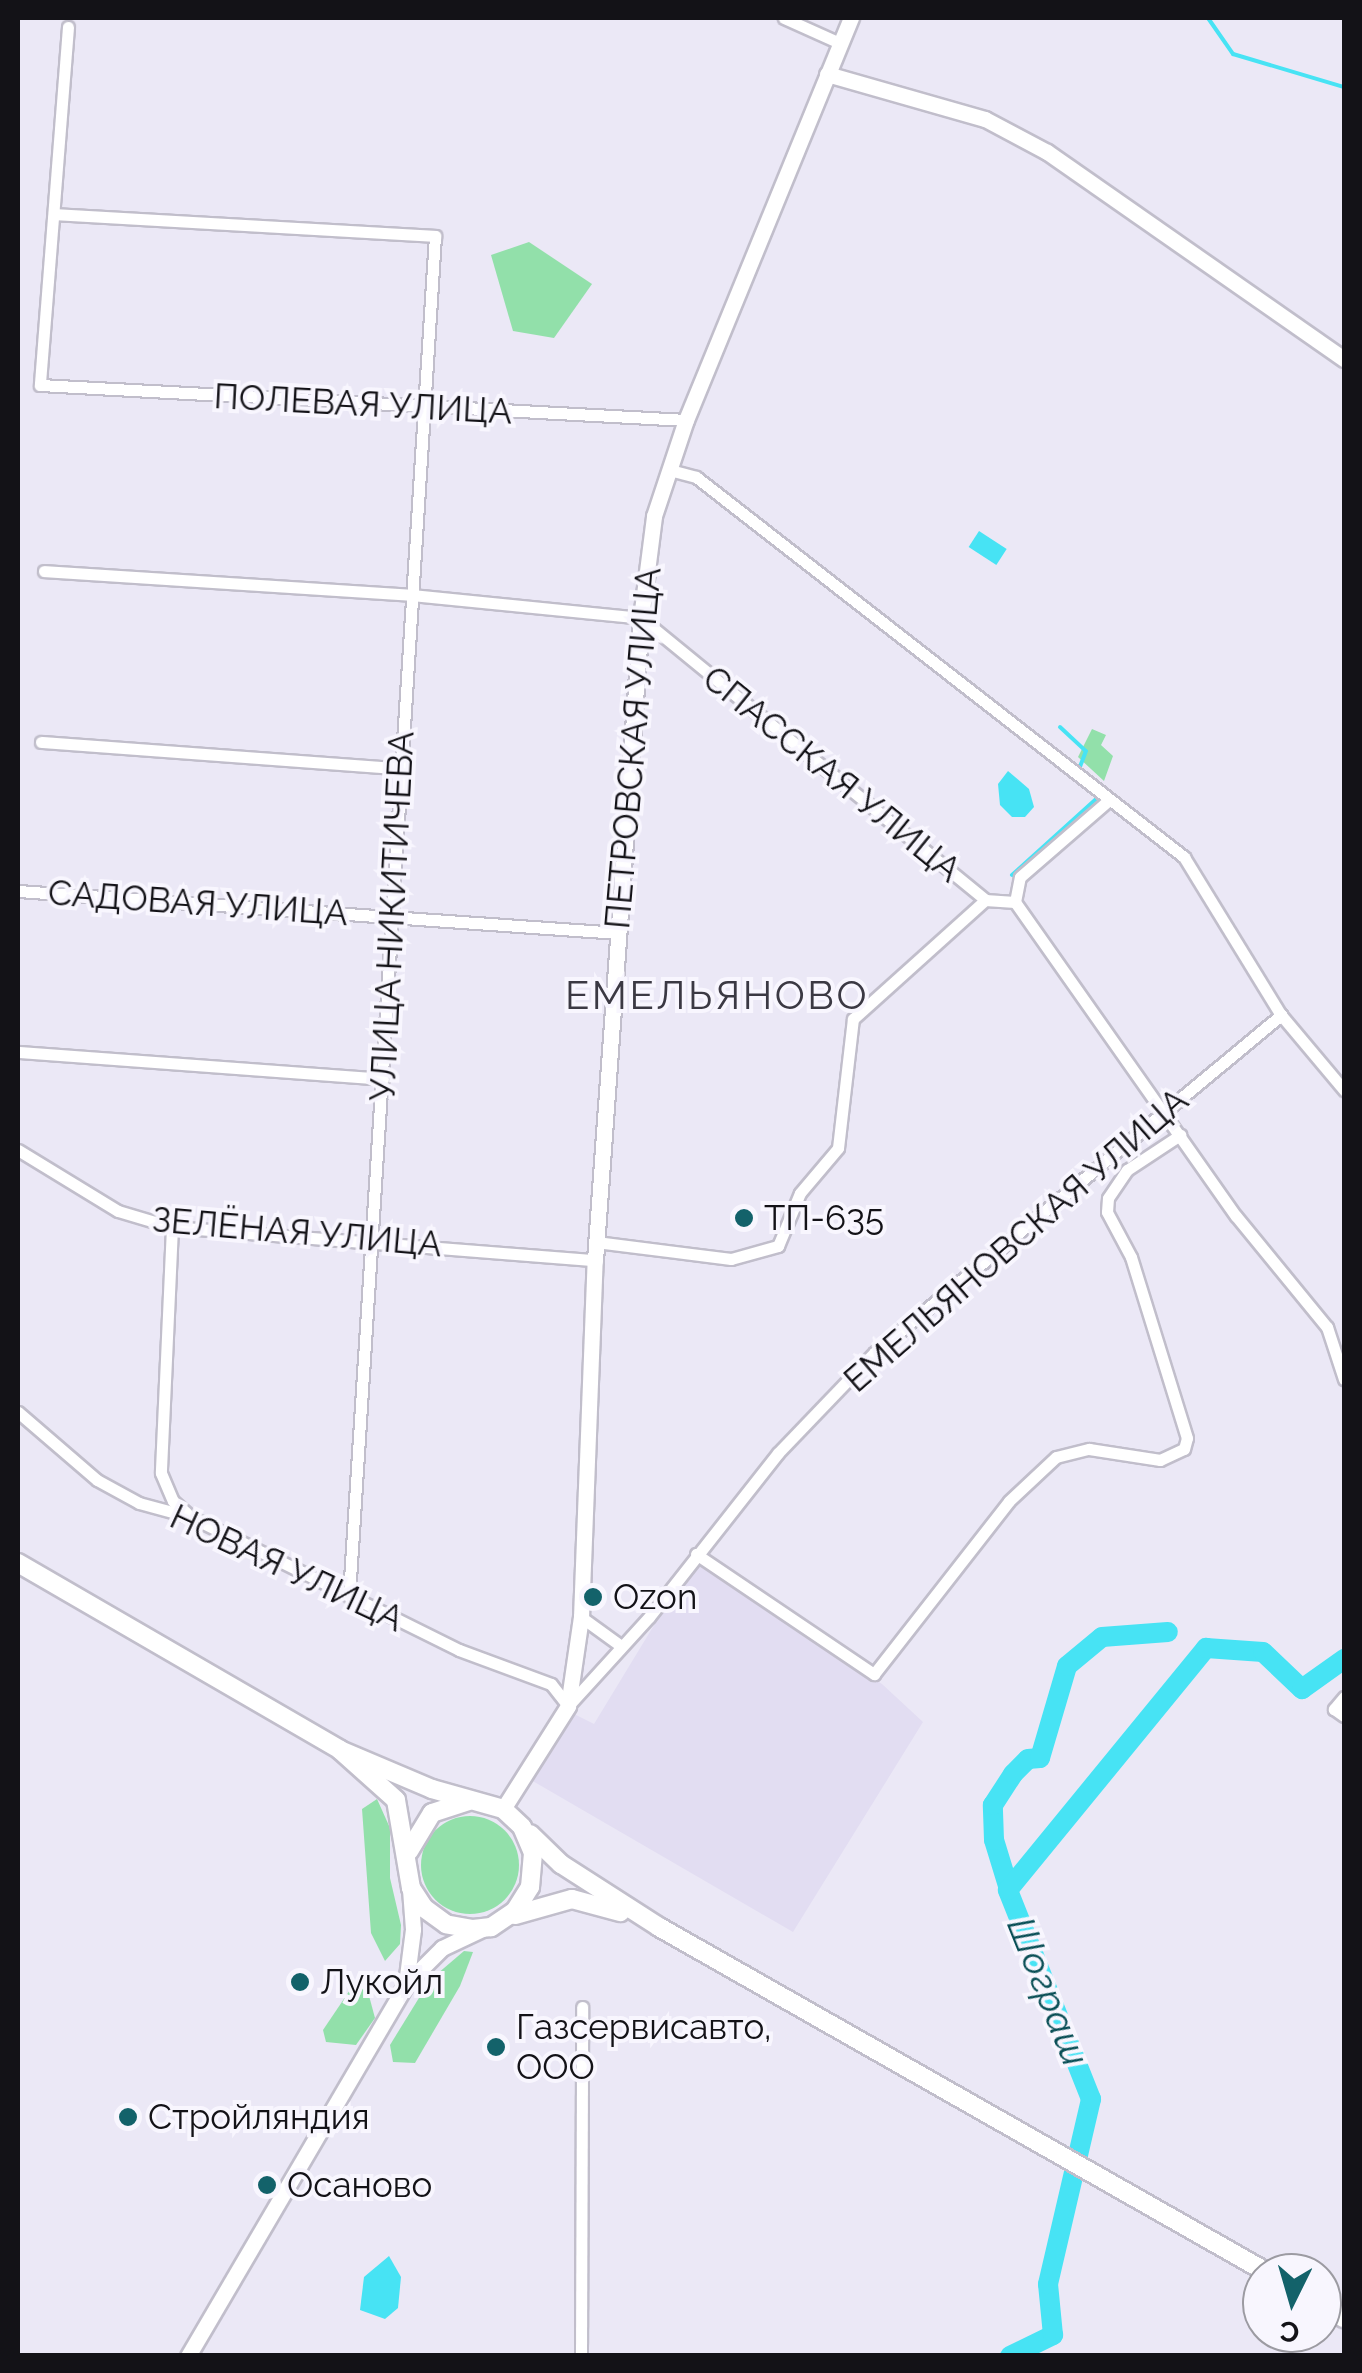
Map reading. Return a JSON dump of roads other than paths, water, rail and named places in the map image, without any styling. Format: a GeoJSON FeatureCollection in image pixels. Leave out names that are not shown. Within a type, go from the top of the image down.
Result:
{"type":"FeatureCollection","features":[{"type":"Feature","properties":{"kind":"main road"},"geometry":{"type":"LineString","coordinates":[[18,1562],[340,1750],[432,1789],[502,1810],[561,1864],[659,1928],[1242,2258]]}},
{"type":"Feature","properties":{"kind":"main road"},"geometry":{"type":"LineString","coordinates":[[340,1750],[396,1800],[408,1856],[408,1877],[416,1898],[438,1920],[483,1929],[572,1899],[659,1928]]}},
{"type":"Feature","properties":{"kind":"main road"},"geometry":{"type":"LineString","coordinates":[[408,1856],[417,1829],[432,1813],[461,1802],[502,1810],[528,1837],[534,1871],[526,1896],[506,1920]]}},
{"type":"Feature","properties":{"kind":"street"},"geometry":{"type":"LineString","coordinates":[[784,18],[840,43]]}},
{"type":"Feature","properties":{"kind":"street","name":"ПЕТРОВСКАЯ УЛИЦА"},"geometry":{"type":"LineString","coordinates":[[502,1810],[568,1706],[580,1616],[596,1242],[641,618],[654,516],[686,420],[851,18]]}},
{"type":"Feature","properties":{"kind":"street"},"geometry":{"type":"LineString","coordinates":[[54,214],[68,27]]}},
{"type":"Feature","properties":{"kind":"street"},"geometry":{"type":"LineString","coordinates":[[828,74],[985,119],[1047,152],[1344,359]]}},
{"type":"Feature","properties":{"kind":"street","name":"УЛИЦА НИКИТИЧЕВА"},"geometry":{"type":"LineString","coordinates":[[54,214],[435,236],[399,768],[375,1239],[349,1596]]}},
{"type":"Feature","properties":{"kind":"street","name":"ПОЛЕВАЯ УЛИЦА"},"geometry":{"type":"LineString","coordinates":[[54,214],[40,385],[686,420]]}},
{"type":"Feature","properties":{"kind":"street"},"geometry":{"type":"LineString","coordinates":[[670,470],[696,477],[1184,858],[1281,1015],[1344,1090]]}},
{"type":"Feature","properties":{"kind":"street"},"geometry":{"type":"LineString","coordinates":[[44,571],[412,594],[641,618]]}},
{"type":"Feature","properties":{"kind":"street","name":"СПАССКАЯ УЛИЦА"},"geometry":{"type":"LineString","coordinates":[[641,618],[985,900],[1015,902]]}},
{"type":"Feature","properties":{"kind":"street"},"geometry":{"type":"LineString","coordinates":[[40,742],[399,768]]}},
{"type":"Feature","properties":{"kind":"street"},"geometry":{"type":"LineString","coordinates":[[1109,800],[1020,877],[1015,902],[1236,1216],[1327,1327],[1344,1379]]}},
{"type":"Feature","properties":{"kind":"street","name":"САДОВАЯ УЛИЦА"},"geometry":{"type":"LineString","coordinates":[[18,891],[618,933]]}},
{"type":"Feature","properties":{"kind":"street"},"geometry":{"type":"LineString","coordinates":[[596,1242],[731,1258],[778,1246],[800,1192],[838,1148],[853,1019],[985,900]]}},
{"type":"Feature","properties":{"kind":"street","name":"ЕМЕЛЬЯНОВСКАЯ УЛИЦА"},"geometry":{"type":"LineString","coordinates":[[568,1706],[778,1452],[876,1352],[1281,1015]]}},
{"type":"Feature","properties":{"kind":"street"},"geometry":{"type":"LineString","coordinates":[[18,1052],[383,1079]]}},
{"type":"Feature","properties":{"kind":"street"},"geometry":{"type":"LineString","coordinates":[[696,1554],[874,1674],[1008,1501],[1056,1457],[1089,1450],[1160,1460],[1184,1449],[1187,1438],[1131,1257],[1107,1212],[1108,1198],[1127,1170],[1180,1135]]}},
{"type":"Feature","properties":{"kind":"street","name":"ЗЕЛЁНАЯ УЛИЦА"},"geometry":{"type":"LineString","coordinates":[[18,1150],[118,1210],[172,1227],[375,1239],[595,1260]]}},
{"type":"Feature","properties":{"kind":"street"},"geometry":{"type":"LineString","coordinates":[[172,1227],[161,1473],[173,1501],[191,1517]]}},
{"type":"Feature","properties":{"kind":"street","name":"НОВАЯ УЛИЦА"},"geometry":{"type":"LineString","coordinates":[[18,1412],[97,1480],[139,1503],[191,1517],[459,1650],[551,1684],[568,1706]]}},
{"type":"Feature","properties":{"kind":"street"},"geometry":{"type":"LineString","coordinates":[[580,1616],[621,1646]]}},
{"type":"Feature","properties":{"kind":"street"},"geometry":{"type":"LineString","coordinates":[[1339,1713],[1344,1697]]}},
{"type":"Feature","properties":{"kind":"street"},"geometry":{"type":"LineString","coordinates":[[406,1984],[413,1929],[408,1877]]}},
{"type":"Feature","properties":{"kind":"street"},"geometry":{"type":"LineString","coordinates":[[188,2356],[406,1984],[442,1948],[483,1929]]}},
{"type":"Feature","properties":{"kind":"street"},"geometry":{"type":"LineString","coordinates":[[580,2356],[582,2008]]}},
{"type":"Feature","properties":{"kind":"water"},"geometry":{"type":"Polygon","coordinates":[[[979,531],[1007,549],[996,565],[969,547],[979,531]]]}},
{"type":"Feature","properties":{"kind":"water"},"geometry":{"type":"Polygon","coordinates":[[[1008,771],[1029,789],[1034,807],[1025,817],[1012,817],[1000,805],[998,784],[1008,771]]]}},
{"type":"Feature","properties":{"kind":"water"},"geometry":{"type":"Polygon","coordinates":[[[389,2256],[401,2277],[398,2308],[385,2319],[360,2310],[364,2277],[389,2256]]]}},
{"type":"Feature","properties":{"kind":"waterway"},"geometry":{"type":"LineString","coordinates":[[1208,18],[1233,54],[1344,87]]}},
{"type":"Feature","properties":{"kind":"waterway"},"geometry":{"type":"LineString","coordinates":[[1060,727],[1086,751],[1079,769]]}},
{"type":"Feature","properties":{"kind":"waterway"},"geometry":{"type":"LineString","coordinates":[[1012,875],[1096,799]]}},
{"type":"Feature","properties":{"kind":"waterway"},"geometry":{"type":"LineString","coordinates":[[1009,1889],[994,1840],[993,1805],[1013,1774],[1028,1759],[1040,1758],[1067,1666],[1102,1637],[1168,1632]]}},
{"type":"Feature","properties":{"kind":"waterway","name":"Шограш"},"geometry":{"type":"LineString","coordinates":[[1010,2356],[1053,2335],[1048,2284],[1091,2099],[1008,1890],[1206,1648],[1263,1652],[1302,1689],[1344,1659]]}},
{"type":"Feature","properties":{"kind":"place","name":"ТП-635"},"geometry":{"type":"Point","coordinates":[744,1218]}},
{"type":"Feature","properties":{"kind":"place","name":"Ozon"},"geometry":{"type":"Point","coordinates":[593,1597]}},
{"type":"Feature","properties":{"kind":"place","name":"Лукойл"},"geometry":{"type":"Point","coordinates":[300,1982]}},
{"type":"Feature","properties":{"kind":"place","name":"Газсервисавто, ООО"},"geometry":{"type":"Point","coordinates":[496,2047]}},
{"type":"Feature","properties":{"kind":"place","name":"Стройляндия"},"geometry":{"type":"Point","coordinates":[128,2117]}},
{"type":"Feature","properties":{"kind":"place","name":"Осаново"},"geometry":{"type":"Point","coordinates":[267,2185]}},
{"type":"Feature","properties":{"kind":"district","name":"ЕМЕЛЬЯНОВО"},"geometry":{"type":"Point","coordinates":[717,995]}}]}
